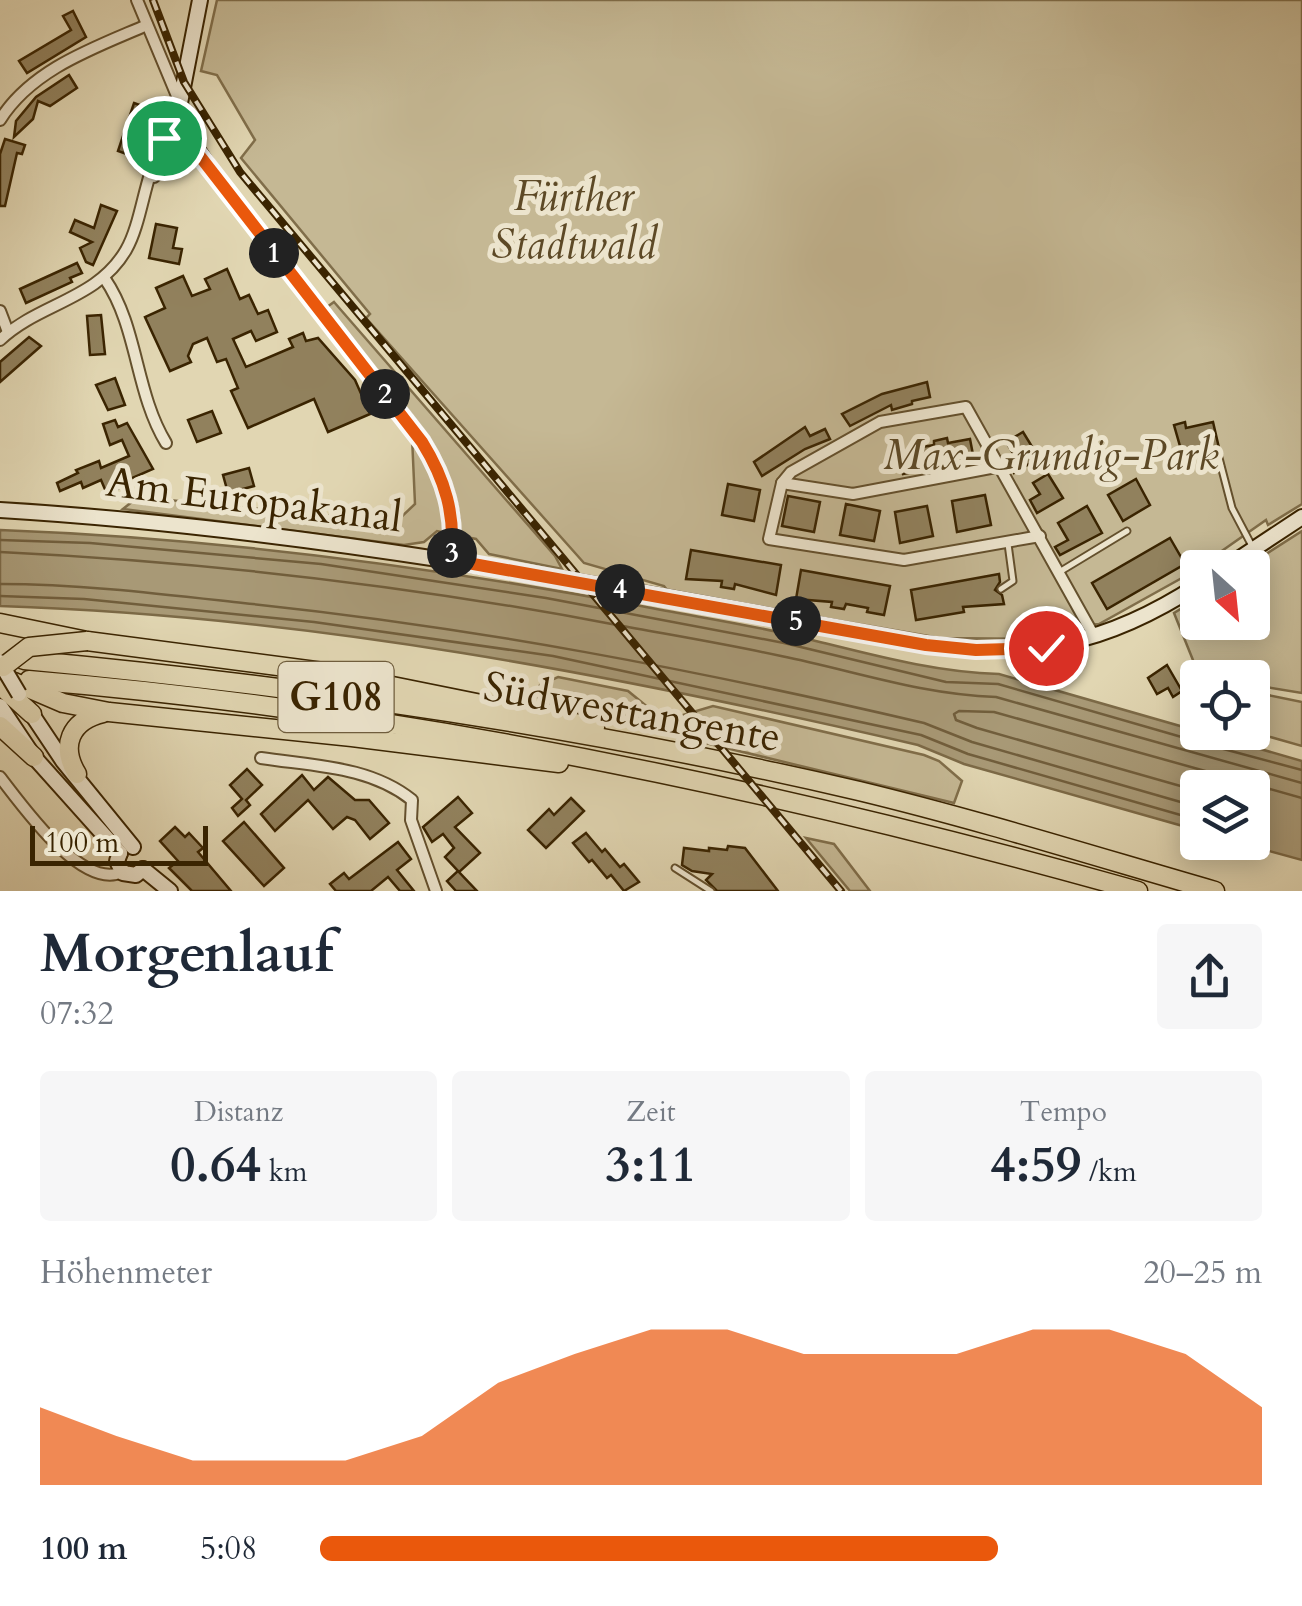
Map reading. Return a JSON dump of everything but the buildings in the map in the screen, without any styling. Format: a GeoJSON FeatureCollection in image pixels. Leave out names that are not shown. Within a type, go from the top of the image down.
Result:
{"type":"FeatureCollection","features":[{"type":"Feature","properties":{"kind":"highway"},"geometry":{"type":"LineString","coordinates":[[0,623],[90,641],[323,672],[613,731],[646,746]]}},
{"type":"Feature","properties":{"kind":"highway"},"geometry":{"type":"LineString","coordinates":[[34,757],[7,688],[28,647],[90,641]]}},
{"type":"Feature","properties":{"kind":"highway","name":"Südwesttangente"},"geometry":{"type":"LineString","coordinates":[[24,660],[191,675],[646,746],[860,792],[1215,891]]}},
{"type":"Feature","properties":{"kind":"highway"},"geometry":{"type":"LineString","coordinates":[[7,688],[109,712],[352,736],[546,763],[625,766]]}},
{"type":"Feature","properties":{"kind":"highway"},"geometry":{"type":"LineString","coordinates":[[7,688],[32,714]]}},
{"type":"Feature","properties":{"kind":"highway","name":"Südwesttangente"},"geometry":{"type":"LineString","coordinates":[[7,688],[316,712],[625,766],[1138,891]]}},
{"type":"Feature","properties":{"kind":"highway"},"geometry":{"type":"LineString","coordinates":[[77,774],[67,753],[71,733],[87,718],[109,712]]}},
{"type":"Feature","properties":{"kind":"main road"},"geometry":{"type":"LineString","coordinates":[[200,0],[180,103],[182,124],[199,155],[422,442],[446,489],[453,523],[451,560]]}},
{"type":"Feature","properties":{"kind":"main road","name":"Am Europakanal"},"geometry":{"type":"LineString","coordinates":[[0,510],[210,527],[451,560],[926,645],[1022,651],[1094,636],[1180,597]]}},
{"type":"Feature","properties":{"kind":"main road"},"geometry":{"type":"LineString","coordinates":[[1251,550],[1302,517]]}},
{"type":"Feature","properties":{"kind":"main road"},"geometry":{"type":"LineString","coordinates":[[32,714],[126,850]]}},
{"type":"Feature","properties":{"kind":"main road"},"geometry":{"type":"LineString","coordinates":[[34,757],[126,850],[144,855],[143,869]]}},
{"type":"Feature","properties":{"kind":"main road"},"geometry":{"type":"LineString","coordinates":[[126,850],[117,861],[122,872],[132,876],[143,869]]}},
{"type":"Feature","properties":{"kind":"main road"},"geometry":{"type":"LineString","coordinates":[[143,869],[170,891]]}},
{"type":"Feature","properties":{"kind":"street"},"geometry":{"type":"LineString","coordinates":[[137,0],[180,103]]}},
{"type":"Feature","properties":{"kind":"street"},"geometry":{"type":"LineString","coordinates":[[0,120],[12,102],[44,76],[78,54],[146,25]]}},
{"type":"Feature","properties":{"kind":"street"},"geometry":{"type":"LineString","coordinates":[[0,311],[4,336],[105,279],[131,240],[162,141],[182,124]]}},
{"type":"Feature","properties":{"kind":"street"},"geometry":{"type":"LineString","coordinates":[[162,141],[165,154],[175,161]]}},
{"type":"Feature","properties":{"kind":"street"},"geometry":{"type":"LineString","coordinates":[[150,181],[164,165],[199,155]]}},
{"type":"Feature","properties":{"kind":"street"},"geometry":{"type":"LineString","coordinates":[[105,279],[123,310],[150,417],[166,443]]}},
{"type":"Feature","properties":{"kind":"street"},"geometry":{"type":"LineString","coordinates":[[1040,536],[904,560],[769,538],[782,483],[791,472],[880,422],[966,407],[1061,570],[1094,636]]}},
{"type":"Feature","properties":{"kind":"street"},"geometry":{"type":"LineString","coordinates":[[782,483],[853,494],[1000,466]]}},
{"type":"Feature","properties":{"kind":"street"},"geometry":{"type":"LineString","coordinates":[[261,758],[370,775],[412,800],[411,820],[436,891]]}},
{"type":"Feature","properties":{"kind":"street"},"geometry":{"type":"LineString","coordinates":[[0,777],[50,842],[85,876],[108,880],[122,872]]}},
{"type":"Feature","properties":{"kind":"lane"},"geometry":{"type":"LineString","coordinates":[[1219,458],[1232,508],[1254,548]]}},
{"type":"Feature","properties":{"kind":"lane"},"geometry":{"type":"LineString","coordinates":[[1061,570],[1127,531]]}},
{"type":"Feature","properties":{"kind":"lane"},"geometry":{"type":"LineString","coordinates":[[1001,588],[1014,581],[1008,542]]}},
{"type":"Feature","properties":{"kind":"lane"},"geometry":{"type":"LineString","coordinates":[[675,868],[712,891]]}},
{"type":"Feature","properties":{"kind":"green space","name":"Fürther Stadtwald"},"geometry":{"type":"Polygon","coordinates":[[[217,0],[1302,0],[1302,504],[1268,525],[1266,520],[1223,550],[1180,550],[1180,579],[1099,624],[1056,628],[1037,639],[940,638],[668,591],[664,586],[584,563],[366,318],[370,314],[241,158],[255,140],[217,75],[201,71],[217,0]]]}},
{"type":"Feature","properties":{"kind":"green space"},"geometry":{"type":"Polygon","coordinates":[[[334,302],[555,556],[562,569],[489,554],[476,539],[437,531],[424,542],[404,545],[123,509],[138,497],[396,522],[415,504],[411,414],[327,307],[334,302]]]}},
{"type":"Feature","properties":{"kind":"green space"},"geometry":{"type":"Polygon","coordinates":[[[1302,531],[1302,693],[1270,688],[1270,660],[1193,660],[1185,640],[1270,640],[1270,552],[1302,531]]]}},
{"type":"Feature","properties":{"kind":"green space"},"geometry":{"type":"Polygon","coordinates":[[[558,677],[628,691],[661,718],[713,706],[924,755],[939,761],[962,781],[954,803],[540,703],[536,693],[540,685],[558,677]]]}},
{"type":"Feature","properties":{"kind":"green space"},"geometry":{"type":"Polygon","coordinates":[[[1270,695],[1302,702],[1302,746],[1270,737],[1270,695]]]}},
{"type":"Feature","properties":{"kind":"green space"},"geometry":{"type":"Polygon","coordinates":[[[806,838],[834,844],[870,891],[850,891],[806,838]]]}},
{"type":"Feature","properties":{"kind":"water"},"geometry":{"type":"Polygon","coordinates":[[[0,530],[81,534],[242,547],[402,566],[735,623],[920,665],[999,674],[1180,726],[1180,750],[1264,750],[1302,761],[1302,860],[1270,851],[1270,770],[1180,770],[1180,825],[964,764],[918,745],[577,673],[232,622],[0,606],[0,530]]]}},
{"type":"Feature","properties":{"kind":"railway"},"geometry":{"type":"LineString","coordinates":[[153,0],[184,82],[240,172],[841,891]]}},
{"type":"Feature","properties":{"kind":"route"},"geometry":{"type":"LineString","coordinates":[[164,138],[162,146],[170,159],[185,161],[199,155],[422,442],[446,489],[453,523],[451,560],[926,645],[976,650],[1046,648]]}},
{"type":"Feature","properties":{"kind":"park label","name":"Max-Grundig-Park"},"geometry":{"type":"Point","coordinates":[1051,455]}}]}
